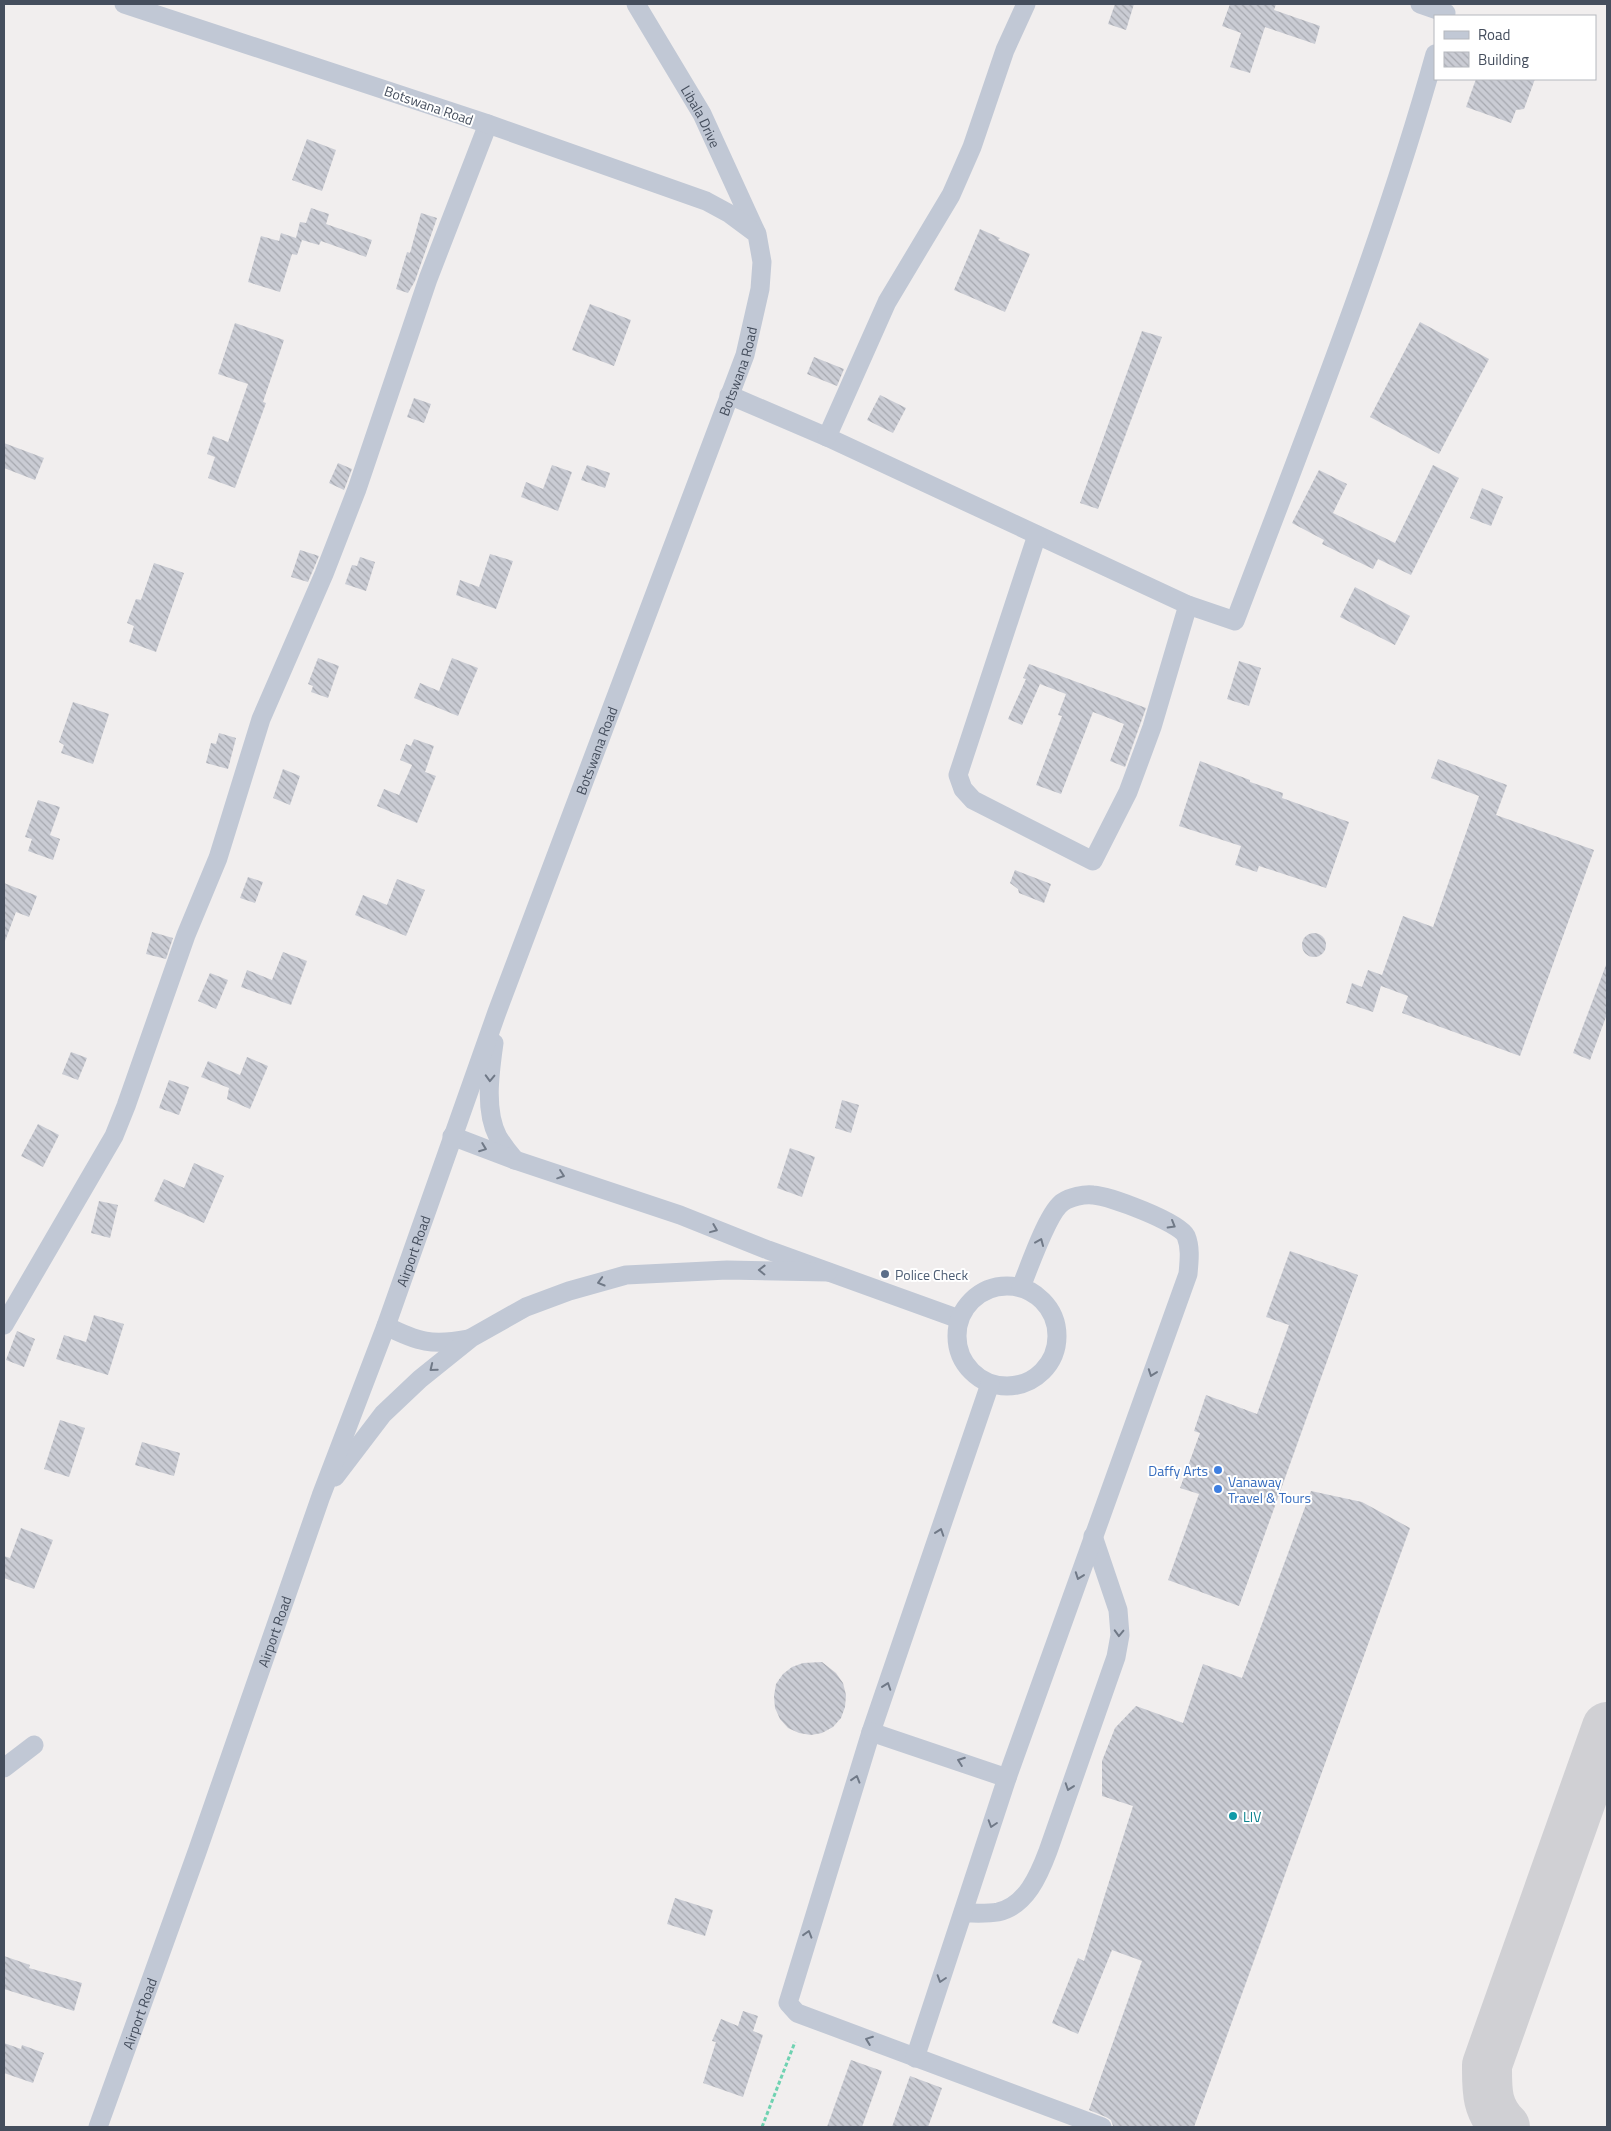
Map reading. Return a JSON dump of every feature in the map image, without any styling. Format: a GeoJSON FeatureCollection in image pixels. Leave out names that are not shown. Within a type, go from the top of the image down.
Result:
{"type":"FeatureCollection","features":[{"type":"Feature","properties":{"kind":"street","name":"Botswana Road"},"geometry":{"type":"LineString","coordinates":[[124,4],[488,124],[706,201],[730,214],[757,234],[762,262],[760,289],[745,355],[452,1136]]}},
{"type":"Feature","properties":{"kind":"street","name":"Libala Drive"},"geometry":{"type":"LineString","coordinates":[[636,4],[702,114],[757,234]]}},
{"type":"Feature","properties":{"kind":"street"},"geometry":{"type":"LineString","coordinates":[[827,437],[887,302],[951,195],[972,147],[1005,50],[1026,4]]}},
{"type":"Feature","properties":{"kind":"street"},"geometry":{"type":"LineString","coordinates":[[1420,4],[1447,11]]}},
{"type":"Feature","properties":{"kind":"street"},"geometry":{"type":"LineString","coordinates":[[729,395],[827,437],[1188,605],[1235,621],[1324,386],[1383,220],[1415,125],[1434,58]]}},
{"type":"Feature","properties":{"kind":"street"},"geometry":{"type":"LineString","coordinates":[[4,1324],[114,1136],[180,951],[218,858],[261,719],[324,574],[357,489],[428,279],[488,124]]}},
{"type":"Feature","properties":{"kind":"street"},"geometry":{"type":"LineString","coordinates":[[1036,535],[958,775],[963,789],[973,800],[1093,861],[1128,792],[1145,746],[1188,605]]}},
{"type":"Feature","properties":{"kind":"street"},"geometry":{"type":"LineString","coordinates":[[497,1012],[490,1095],[493,1120],[498,1136],[515,1160]]}},
{"type":"Feature","properties":{"kind":"street"},"geometry":{"type":"LineString","coordinates":[[452,1136],[515,1160],[680,1216],[959,1319]]}},
{"type":"Feature","properties":{"kind":"street","name":"Airport Road"},"geometry":{"type":"LineString","coordinates":[[98,2127],[197,1852],[321,1496],[386,1326],[452,1136]]}},
{"type":"Feature","properties":{"kind":"street"},"geometry":{"type":"LineString","coordinates":[[914,2058],[1007,1778],[1188,1274],[1189,1246],[1185,1235],[1176,1226],[1150,1214],[1092,1194],[1076,1197],[1063,1202],[1053,1212],[1021,1287]]}},
{"type":"Feature","properties":{"kind":"street"},"geometry":{"type":"LineString","coordinates":[[321,1496],[383,1414],[420,1379],[471,1338],[526,1307],[626,1275],[727,1270],[828,1272]]}},
{"type":"Feature","properties":{"kind":"street"},"geometry":{"type":"LineString","coordinates":[[1002,1285],[1021,1287],[1037,1295],[1049,1308],[1053,1316],[1056,1324],[1057,1342],[1052,1359],[1041,1373],[1025,1383],[1008,1387],[990,1384],[976,1376],[965,1365],[958,1350],[956,1335],[959,1319],[969,1302],[983,1290],[1002,1285]]}},
{"type":"Feature","properties":{"kind":"street"},"geometry":{"type":"LineString","coordinates":[[386,1326],[412,1338],[428,1342],[448,1343],[471,1338]]}},
{"type":"Feature","properties":{"kind":"street"},"geometry":{"type":"LineString","coordinates":[[990,1384],[871,1732],[788,2003],[798,2013],[1102,2127]]}},
{"type":"Feature","properties":{"kind":"street"},"geometry":{"type":"LineString","coordinates":[[963,1913],[999,1912],[1016,1903],[1031,1888],[1040,1873],[1116,1657],[1120,1635],[1118,1610],[1093,1536]]}},
{"type":"Feature","properties":{"kind":"street"},"geometry":{"type":"LineString","coordinates":[[871,1732],[1007,1778]]}},
{"type":"Feature","properties":{"kind":"street"},"geometry":{"type":"LineString","coordinates":[[4,1768],[34,1745]]}},
{"type":"Feature","properties":{"kind":"path"},"geometry":{"type":"LineString","coordinates":[[762,2127],[795,2042]]}},
{"type":"Feature","properties":{"kind":"building"},"geometry":{"type":"Polygon","coordinates":[[[1115,4],[1134,4],[1126,30],[1108,24],[1115,4]]]}},
{"type":"Feature","properties":{"kind":"building"},"geometry":{"type":"Polygon","coordinates":[[[1230,4],[1276,4],[1274,10],[1320,26],[1315,44],[1265,27],[1250,73],[1230,67],[1241,33],[1222,26],[1230,4]]]}},
{"type":"Feature","properties":{"kind":"building"},"geometry":{"type":"Polygon","coordinates":[[[1476,80],[1535,80],[1524,109],[1516,110],[1511,123],[1466,107],[1476,80]]]}},
{"type":"Feature","properties":{"kind":"building"},"geometry":{"type":"Polygon","coordinates":[[[307,139],[336,150],[322,191],[292,180],[307,139]]]}},
{"type":"Feature","properties":{"kind":"building"},"geometry":{"type":"Polygon","coordinates":[[[311,208],[329,214],[326,224],[372,240],[366,257],[321,241],[319,245],[302,240],[297,255],[292,254],[280,292],[248,282],[261,236],[279,241],[281,233],[296,238],[300,222],[306,223],[311,208]]]}},
{"type":"Feature","properties":{"kind":"building"},"geometry":{"type":"Polygon","coordinates":[[[421,213],[437,218],[415,281],[408,293],[396,289],[407,252],[410,253],[421,213]]]}},
{"type":"Feature","properties":{"kind":"building"},"geometry":{"type":"Polygon","coordinates":[[[980,229],[1000,238],[998,240],[1030,254],[1005,312],[954,290],[980,229]]]}},
{"type":"Feature","properties":{"kind":"building"},"geometry":{"type":"Polygon","coordinates":[[[590,304],[631,320],[614,366],[572,350],[590,304]]]}},
{"type":"Feature","properties":{"kind":"building"},"geometry":{"type":"Polygon","coordinates":[[[1420,322],[1489,359],[1439,454],[1370,417],[1420,322]]]}},
{"type":"Feature","properties":{"kind":"building"},"geometry":{"type":"Polygon","coordinates":[[[235,323],[284,340],[263,402],[266,403],[235,488],[208,478],[215,457],[207,454],[213,436],[228,442],[248,384],[218,374],[235,323]]]}},
{"type":"Feature","properties":{"kind":"building"},"geometry":{"type":"Polygon","coordinates":[[[1142,331],[1162,337],[1098,509],[1080,503],[1142,331]]]}},
{"type":"Feature","properties":{"kind":"building"},"geometry":{"type":"Polygon","coordinates":[[[814,357],[844,369],[837,386],[807,374],[814,357]]]}},
{"type":"Feature","properties":{"kind":"building"},"geometry":{"type":"Polygon","coordinates":[[[880,395],[906,408],[893,433],[867,420],[880,395]]]}},
{"type":"Feature","properties":{"kind":"building"},"geometry":{"type":"Polygon","coordinates":[[[414,398],[431,404],[424,423],[407,417],[414,398]]]}},
{"type":"Feature","properties":{"kind":"building"},"geometry":{"type":"Polygon","coordinates":[[[4,443],[44,458],[35,480],[4,468],[4,443]]]}},
{"type":"Feature","properties":{"kind":"building"},"geometry":{"type":"Polygon","coordinates":[[[338,463],[352,469],[344,490],[329,483],[338,463]]]}},
{"type":"Feature","properties":{"kind":"building"},"geometry":{"type":"Polygon","coordinates":[[[552,465],[572,472],[558,511],[521,497],[526,482],[543,489],[552,465]]]}},
{"type":"Feature","properties":{"kind":"building"},"geometry":{"type":"Polygon","coordinates":[[[587,465],[610,473],[605,488],[581,480],[587,465]]]}},
{"type":"Feature","properties":{"kind":"building"},"geometry":{"type":"Polygon","coordinates":[[[1433,465],[1459,478],[1411,575],[1378,559],[1373,569],[1322,544],[1324,540],[1292,523],[1319,470],[1347,484],[1333,513],[1395,543],[1433,465]]]}},
{"type":"Feature","properties":{"kind":"building"},"geometry":{"type":"Polygon","coordinates":[[[1482,488],[1503,497],[1491,526],[1470,518],[1482,488]]]}},
{"type":"Feature","properties":{"kind":"building"},"geometry":{"type":"Polygon","coordinates":[[[300,550],[319,556],[308,582],[291,577],[300,550]]]}},
{"type":"Feature","properties":{"kind":"building"},"geometry":{"type":"Polygon","coordinates":[[[490,554],[513,561],[496,609],[456,595],[460,580],[479,587],[490,554]]]}},
{"type":"Feature","properties":{"kind":"building"},"geometry":{"type":"Polygon","coordinates":[[[360,557],[375,562],[366,591],[345,584],[352,565],[357,566],[360,557]]]}},
{"type":"Feature","properties":{"kind":"building"},"geometry":{"type":"Polygon","coordinates":[[[154,563],[184,573],[156,652],[129,642],[134,626],[127,623],[136,599],[141,600],[154,563]]]}},
{"type":"Feature","properties":{"kind":"building"},"geometry":{"type":"Polygon","coordinates":[[[1355,587],[1410,616],[1395,645],[1340,617],[1355,587]]]}},
{"type":"Feature","properties":{"kind":"building"},"geometry":{"type":"Polygon","coordinates":[[[318,658],[339,666],[328,698],[311,692],[313,686],[308,684],[318,658]]]}},
{"type":"Feature","properties":{"kind":"building"},"geometry":{"type":"Polygon","coordinates":[[[452,658],[478,668],[458,716],[414,698],[420,683],[439,691],[452,658]]]}},
{"type":"Feature","properties":{"kind":"building"},"geometry":{"type":"Polygon","coordinates":[[[1239,661],[1261,668],[1249,706],[1227,699],[1239,661]]]}},
{"type":"Feature","properties":{"kind":"building"},"geometry":{"type":"Polygon","coordinates":[[[1029,664],[1146,708],[1125,767],[1110,761],[1124,724],[1093,712],[1061,794],[1036,785],[1062,716],[1058,715],[1066,694],[1040,684],[1022,725],[1008,719],[1026,679],[1023,678],[1029,664]]]}},
{"type":"Feature","properties":{"kind":"building"},"geometry":{"type":"Polygon","coordinates":[[[73,702],[109,714],[93,764],[61,753],[64,745],[59,742],[73,702]]]}},
{"type":"Feature","properties":{"kind":"building"},"geometry":{"type":"Polygon","coordinates":[[[219,733],[236,738],[228,769],[206,763],[211,743],[216,744],[219,733]]]}},
{"type":"Feature","properties":{"kind":"building"},"geometry":{"type":"Polygon","coordinates":[[[414,739],[434,746],[425,772],[436,776],[417,823],[377,806],[384,789],[399,795],[412,765],[400,760],[406,744],[411,746],[414,739]]]}},
{"type":"Feature","properties":{"kind":"building"},"geometry":{"type":"Polygon","coordinates":[[[1438,759],[1507,785],[1496,815],[1594,850],[1520,1056],[1402,1013],[1408,996],[1381,986],[1373,1012],[1346,1003],[1352,983],[1362,987],[1368,970],[1382,975],[1403,916],[1433,927],[1479,796],[1431,778],[1438,759]]]}},
{"type":"Feature","properties":{"kind":"building"},"geometry":{"type":"Polygon","coordinates":[[[1200,761],[1250,780],[1250,782],[1283,793],[1282,798],[1349,822],[1326,888],[1259,866],[1257,872],[1235,865],[1241,846],[1179,826],[1200,761]]]}},
{"type":"Feature","properties":{"kind":"building"},"geometry":{"type":"Polygon","coordinates":[[[283,769],[300,776],[290,805],[273,798],[283,769]]]}},
{"type":"Feature","properties":{"kind":"building"},"geometry":{"type":"Polygon","coordinates":[[[38,800],[60,807],[50,835],[60,839],[53,860],[28,851],[32,839],[25,837],[38,800]]]}},
{"type":"Feature","properties":{"kind":"building"},"geometry":{"type":"Polygon","coordinates":[[[1015,870],[1051,884],[1044,903],[1019,893],[1018,889],[1010,883],[1015,870]]]}},
{"type":"Feature","properties":{"kind":"building"},"geometry":{"type":"Polygon","coordinates":[[[248,877],[263,882],[255,903],[240,898],[248,877]]]}},
{"type":"Feature","properties":{"kind":"building"},"geometry":{"type":"Polygon","coordinates":[[[397,879],[425,890],[406,936],[355,915],[363,895],[387,905],[397,879]]]}},
{"type":"Feature","properties":{"kind":"building"},"geometry":{"type":"Polygon","coordinates":[[[4,883],[37,896],[29,917],[16,912],[5,941],[4,883]]]}},
{"type":"Feature","properties":{"kind":"building"},"geometry":{"type":"Polygon","coordinates":[[[152,932],[173,938],[166,959],[146,954],[152,932]]]}},
{"type":"Feature","properties":{"kind":"building"},"geometry":{"type":"Polygon","coordinates":[[[1314,933],[1323,936],[1326,945],[1323,954],[1314,957],[1305,954],[1302,945],[1305,936],[1314,933]]]}},
{"type":"Feature","properties":{"kind":"building"},"geometry":{"type":"Polygon","coordinates":[[[283,952],[307,961],[291,1005],[241,987],[247,970],[272,980],[283,952]]]}},
{"type":"Feature","properties":{"kind":"building"},"geometry":{"type":"Polygon","coordinates":[[[1606,965],[1607,1014],[1590,1060],[1573,1053],[1606,965]]]}},
{"type":"Feature","properties":{"kind":"building"},"geometry":{"type":"Polygon","coordinates":[[[210,973],[228,980],[216,1009],[198,1001],[210,973]]]}},
{"type":"Feature","properties":{"kind":"building"},"geometry":{"type":"Polygon","coordinates":[[[71,1052],[87,1058],[78,1080],[62,1074],[71,1052]]]}},
{"type":"Feature","properties":{"kind":"building"},"geometry":{"type":"Polygon","coordinates":[[[247,1057],[268,1066],[250,1109],[227,1099],[229,1088],[201,1077],[208,1061],[240,1075],[247,1057]]]}},
{"type":"Feature","properties":{"kind":"building"},"geometry":{"type":"Polygon","coordinates":[[[169,1080],[189,1087],[179,1115],[159,1108],[169,1080]]]}},
{"type":"Feature","properties":{"kind":"building"},"geometry":{"type":"Polygon","coordinates":[[[842,1100],[859,1105],[851,1133],[835,1128],[842,1100]]]}},
{"type":"Feature","properties":{"kind":"building"},"geometry":{"type":"Polygon","coordinates":[[[38,1124],[59,1135],[43,1167],[21,1156],[38,1124]]]}},
{"type":"Feature","properties":{"kind":"building"},"geometry":{"type":"Polygon","coordinates":[[[790,1148],[815,1157],[802,1197],[777,1188],[790,1148]]]}},
{"type":"Feature","properties":{"kind":"building"},"geometry":{"type":"Polygon","coordinates":[[[194,1163],[224,1176],[204,1223],[154,1201],[164,1179],[184,1188],[194,1163]]]}},
{"type":"Feature","properties":{"kind":"building"},"geometry":{"type":"Polygon","coordinates":[[[99,1201],[118,1205],[110,1238],[91,1233],[99,1201]]]}},
{"type":"Feature","properties":{"kind":"building"},"geometry":{"type":"Polygon","coordinates":[[[1290,1251],[1358,1275],[1239,1606],[1168,1580],[1199,1494],[1180,1488],[1200,1433],[1194,1431],[1206,1395],[1257,1414],[1289,1325],[1266,1317],[1290,1251]]]}},
{"type":"Feature","properties":{"kind":"building"},"geometry":{"type":"Polygon","coordinates":[[[94,1315],[124,1324],[108,1375],[56,1359],[64,1335],[86,1342],[94,1315]]]}},
{"type":"Feature","properties":{"kind":"building"},"geometry":{"type":"Polygon","coordinates":[[[17,1331],[35,1339],[24,1367],[6,1360],[17,1331]]]}},
{"type":"Feature","properties":{"kind":"building"},"geometry":{"type":"Polygon","coordinates":[[[60,1420],[85,1428],[69,1477],[44,1469],[60,1420]]]}},
{"type":"Feature","properties":{"kind":"building"},"geometry":{"type":"Polygon","coordinates":[[[142,1442],[180,1453],[174,1476],[135,1465],[142,1442]]]}},
{"type":"Feature","properties":{"kind":"building","name":"LIV"},"geometry":{"type":"Polygon","coordinates":[[[1311,1491],[1362,1502],[1410,1528],[1194,2127],[1113,2126],[1111,2120],[1089,2110],[1142,1961],[1112,1950],[1078,2034],[1052,2023],[1078,1958],[1084,1961],[1133,1806],[1102,1796],[1102,1761],[1115,1728],[1136,1706],[1183,1723],[1203,1664],[1242,1678],[1311,1491]]]}},
{"type":"Feature","properties":{"kind":"building"},"geometry":{"type":"Polygon","coordinates":[[[21,1528],[53,1540],[34,1589],[4,1578],[4,1556],[10,1558],[21,1528]]]}},
{"type":"Feature","properties":{"kind":"building"},"geometry":{"type":"Polygon","coordinates":[[[822,1662],[836,1673],[843,1683],[846,1695],[845,1707],[841,1718],[833,1727],[822,1733],[811,1735],[799,1733],[788,1728],[780,1719],[775,1708],[776,1684],[783,1674],[792,1667],[803,1663],[822,1662]]]}},
{"type":"Feature","properties":{"kind":"building"},"geometry":{"type":"Polygon","coordinates":[[[675,1898],[713,1910],[705,1936],[667,1924],[675,1898]]]}},
{"type":"Feature","properties":{"kind":"building"},"geometry":{"type":"Polygon","coordinates":[[[4,1956],[30,1965],[29,1968],[82,1983],[74,2011],[4,1989],[4,1956]]]}},
{"type":"Feature","properties":{"kind":"building"},"geometry":{"type":"Polygon","coordinates":[[[743,2011],[758,2016],[753,2031],[763,2035],[743,2097],[703,2083],[716,2042],[712,2041],[721,2019],[738,2026],[743,2011]]]}},
{"type":"Feature","properties":{"kind":"building"},"geometry":{"type":"Polygon","coordinates":[[[4,2043],[21,2049],[22,2045],[44,2053],[33,2083],[4,2073],[4,2043]]]}},
{"type":"Feature","properties":{"kind":"building"},"geometry":{"type":"Polygon","coordinates":[[[851,2060],[882,2071],[862,2127],[827,2127],[851,2060]]]}},
{"type":"Feature","properties":{"kind":"building"},"geometry":{"type":"Polygon","coordinates":[[[910,2076],[942,2088],[928,2127],[892,2127],[910,2076]]]}},
{"type":"Feature","properties":{"kind":"taxiway"},"geometry":{"type":"LineString","coordinates":[[1505,2127],[1491,2106],[1488,2091],[1487,2065],[1607,1727]]}},
{"type":"Feature","properties":{"kind":"place","name":"Police Check"},"geometry":{"type":"Point","coordinates":[885,1274]}},
{"type":"Feature","properties":{"kind":"place","name":"Daffy Arts"},"geometry":{"type":"Point","coordinates":[1218,1470]}},
{"type":"Feature","properties":{"kind":"place","name":"Vanaway Travel & Tours"},"geometry":{"type":"Point","coordinates":[1218,1489]}},
{"type":"Feature","properties":{"kind":"place","name":"LIV"},"geometry":{"type":"Point","coordinates":[1233,1816]}}]}
